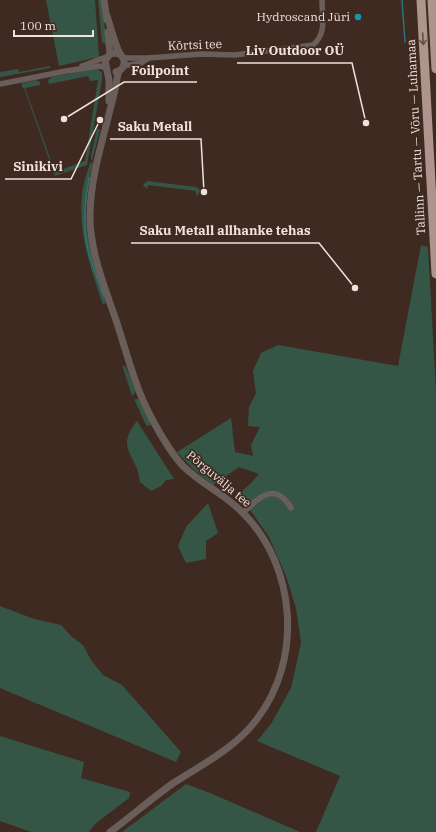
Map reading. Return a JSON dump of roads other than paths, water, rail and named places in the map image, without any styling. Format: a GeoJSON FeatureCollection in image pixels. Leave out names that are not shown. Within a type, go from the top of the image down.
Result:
{"type":"FeatureCollection","features":[{"type":"Feature","properties":{"kind":"highway","name":"Tallinn — Tartu — Võru — Luhamaa"},"geometry":{"type":"LineString","coordinates":[[420,0],[436,274]]}},
{"type":"Feature","properties":{"kind":"highway","name":"Tallinn — Tartu — Võru — Luhamaa"},"geometry":{"type":"LineString","coordinates":[[432,0],[436,69]]}},
{"type":"Feature","properties":{"kind":"street"},"geometry":{"type":"LineString","coordinates":[[104,0],[110,46],[108,56],[105,61],[107,68]]}},
{"type":"Feature","properties":{"kind":"street","name":"Kõrtsi tee"},"geometry":{"type":"LineString","coordinates":[[122,56],[149,58],[201,54],[235,54],[300,48],[313,45],[321,36],[322,0]]}},
{"type":"Feature","properties":{"kind":"street"},"geometry":{"type":"LineString","coordinates":[[0,84],[99,66],[115,72],[121,69],[124,63],[106,16]]}},
{"type":"Feature","properties":{"kind":"street"},"geometry":{"type":"LineString","coordinates":[[66,71],[115,53],[122,56]]}},
{"type":"Feature","properties":{"kind":"street","name":"Kõrtsi tee"},"geometry":{"type":"LineString","coordinates":[[121,69],[141,63],[149,58]]}},
{"type":"Feature","properties":{"kind":"street","name":"Põrguvälja tee"},"geometry":{"type":"LineString","coordinates":[[107,68],[110,80],[110,93],[91,195],[90,214],[90,234],[100,273],[136,383],[149,414],[175,456],[184,466],[243,513],[259,533],[275,560],[282,580],[287,605],[288,623],[285,649],[277,681],[271,697],[258,718],[236,741],[214,758],[174,783],[110,832]]}},
{"type":"Feature","properties":{"kind":"street","name":"Põrguvälja tee"},"geometry":{"type":"LineString","coordinates":[[106,121],[121,69]]}},
{"type":"Feature","properties":{"kind":"street"},"geometry":{"type":"LineString","coordinates":[[243,513],[260,497],[267,494],[276,494],[282,497],[287,500],[291,508]]}},
{"type":"Feature","properties":{"kind":"waterway"},"geometry":{"type":"LineString","coordinates":[[402,0],[405,42]]}},
{"type":"Feature","properties":{"kind":"waterway"},"geometry":{"type":"LineString","coordinates":[[89,178],[85,209],[87,246],[104,297]]}},
{"type":"Feature","properties":{"kind":"place","name":"Hydroscand Jüri"},"geometry":{"type":"Point","coordinates":[358,17]}},
{"type":"Feature","properties":{"kind":"place","name":"Foilpoint"},"geometry":{"type":"Point","coordinates":[64,119]}},
{"type":"Feature","properties":{"kind":"place","name":"Sinikivi"},"geometry":{"type":"Point","coordinates":[100,120]}},
{"type":"Feature","properties":{"kind":"place","name":"Liv Outdoor OÜ"},"geometry":{"type":"Point","coordinates":[366,123]}},
{"type":"Feature","properties":{"kind":"place","name":"Saku Metall"},"geometry":{"type":"Point","coordinates":[204,192]}},
{"type":"Feature","properties":{"kind":"place","name":"Saku Metall allhanke tehas"},"geometry":{"type":"Point","coordinates":[355,288]}}]}
